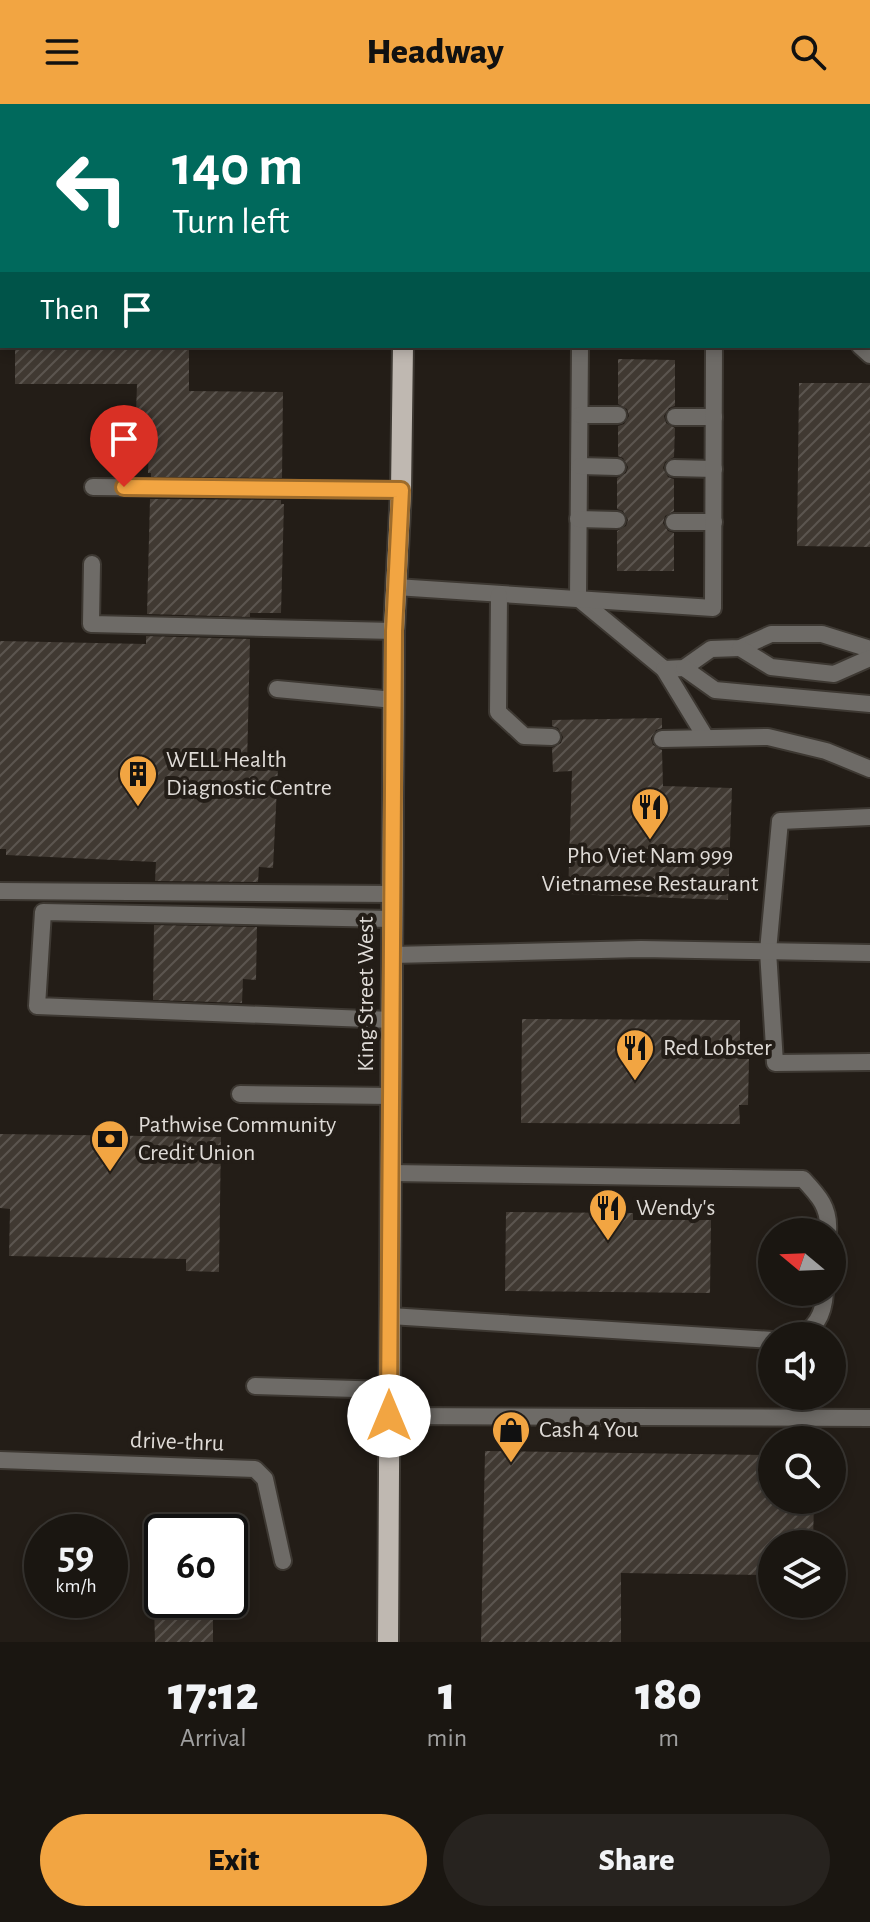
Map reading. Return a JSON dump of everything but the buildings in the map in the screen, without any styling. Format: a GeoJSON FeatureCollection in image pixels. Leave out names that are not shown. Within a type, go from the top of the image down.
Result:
{"type":"FeatureCollection","features":[{"type":"Feature","properties":{"kind":"main road","name":"King Street West"},"geometry":{"type":"LineString","coordinates":[[388,1642],[394,631],[401,490],[403,348]]}},
{"type":"Feature","properties":{"kind":"lane"},"geometry":{"type":"LineString","coordinates":[[578,598],[580,348]]}},
{"type":"Feature","properties":{"kind":"lane"},"geometry":{"type":"LineString","coordinates":[[396,587],[713,608],[714,348]]}},
{"type":"Feature","properties":{"kind":"lane"},"geometry":{"type":"LineString","coordinates":[[580,415],[618,415]]}},
{"type":"Feature","properties":{"kind":"lane"},"geometry":{"type":"LineString","coordinates":[[675,417],[714,417]]}},
{"type":"Feature","properties":{"kind":"lane"},"geometry":{"type":"LineString","coordinates":[[580,466],[617,467]]}},
{"type":"Feature","properties":{"kind":"lane"},"geometry":{"type":"LineString","coordinates":[[674,468],[714,469]]}},
{"type":"Feature","properties":{"kind":"lane"},"geometry":{"type":"LineString","coordinates":[[93,487],[401,490]]}},
{"type":"Feature","properties":{"kind":"lane"},"geometry":{"type":"LineString","coordinates":[[578,519],[617,520]]}},
{"type":"Feature","properties":{"kind":"lane"},"geometry":{"type":"LineString","coordinates":[[674,522],[714,522]]}},
{"type":"Feature","properties":{"kind":"lane"},"geometry":{"type":"LineString","coordinates":[[92,564],[91,624],[394,631]]}},
{"type":"Feature","properties":{"kind":"lane"},"geometry":{"type":"LineString","coordinates":[[499,595],[498,712],[524,736],[552,737]]}},
{"type":"Feature","properties":{"kind":"lane"},"geometry":{"type":"LineString","coordinates":[[578,598],[664,669],[706,738]]}},
{"type":"Feature","properties":{"kind":"lane"},"geometry":{"type":"LineString","coordinates":[[664,669],[684,668],[711,649],[740,648],[771,634],[822,634],[870,649]]}},
{"type":"Feature","properties":{"kind":"lane"},"geometry":{"type":"LineString","coordinates":[[740,648],[771,667],[834,674],[870,658]]}},
{"type":"Feature","properties":{"kind":"lane"},"geometry":{"type":"LineString","coordinates":[[684,668],[715,690],[870,704]]}},
{"type":"Feature","properties":{"kind":"lane"},"geometry":{"type":"LineString","coordinates":[[277,689],[394,700]]}},
{"type":"Feature","properties":{"kind":"lane"},"geometry":{"type":"LineString","coordinates":[[662,739],[768,737],[826,751],[870,769]]}},
{"type":"Feature","properties":{"kind":"lane"},"geometry":{"type":"LineString","coordinates":[[870,817],[780,821],[768,951],[775,1063],[870,1062]]}},
{"type":"Feature","properties":{"kind":"lane"},"geometry":{"type":"LineString","coordinates":[[0,891],[393,894]]}},
{"type":"Feature","properties":{"kind":"lane"},"geometry":{"type":"LineString","coordinates":[[392,919],[43,912],[37,1006],[392,1020]]}},
{"type":"Feature","properties":{"kind":"lane"},"geometry":{"type":"LineString","coordinates":[[392,955],[641,949],[870,953]]}},
{"type":"Feature","properties":{"kind":"lane"},"geometry":{"type":"LineString","coordinates":[[240,1094],[391,1096]]}},
{"type":"Feature","properties":{"kind":"lane"},"geometry":{"type":"LineString","coordinates":[[391,1173],[803,1179],[823,1200],[829,1218]]}},
{"type":"Feature","properties":{"kind":"lane"},"geometry":{"type":"LineString","coordinates":[[390,1316],[758,1339]]}},
{"type":"Feature","properties":{"kind":"lane"},"geometry":{"type":"LineString","coordinates":[[255,1386],[389,1390]]}},
{"type":"Feature","properties":{"kind":"lane"},"geometry":{"type":"LineString","coordinates":[[389,1416],[870,1418]]}},
{"type":"Feature","properties":{"kind":"lane","name":"drive-thru"},"geometry":{"type":"LineString","coordinates":[[0,1460],[255,1469],[265,1479],[283,1561]]}},
{"type":"Feature","properties":{"kind":"place","name":"WELL Health Diagnostic Centre"},"geometry":{"type":"Point","coordinates":[138,808]}},
{"type":"Feature","properties":{"kind":"place","name":"Pho Viet Nam 999 Vietnamese Restaurant"},"geometry":{"type":"Point","coordinates":[650,841]}},
{"type":"Feature","properties":{"kind":"place","name":"Red Lobster"},"geometry":{"type":"Point","coordinates":[635,1082]}},
{"type":"Feature","properties":{"kind":"place","name":"Pathwise Community Credit Union"},"geometry":{"type":"Point","coordinates":[110,1173]}},
{"type":"Feature","properties":{"kind":"place","name":"Wendy's"},"geometry":{"type":"Point","coordinates":[608,1242]}},
{"type":"Feature","properties":{"kind":"place","name":"Cash 4 You"},"geometry":{"type":"Point","coordinates":[511,1464]}},
{"type":"Feature","properties":{"kind":"route"},"geometry":{"type":"LineString","coordinates":[[124,487],[401,490],[394,631],[389,1416]]}}]}
